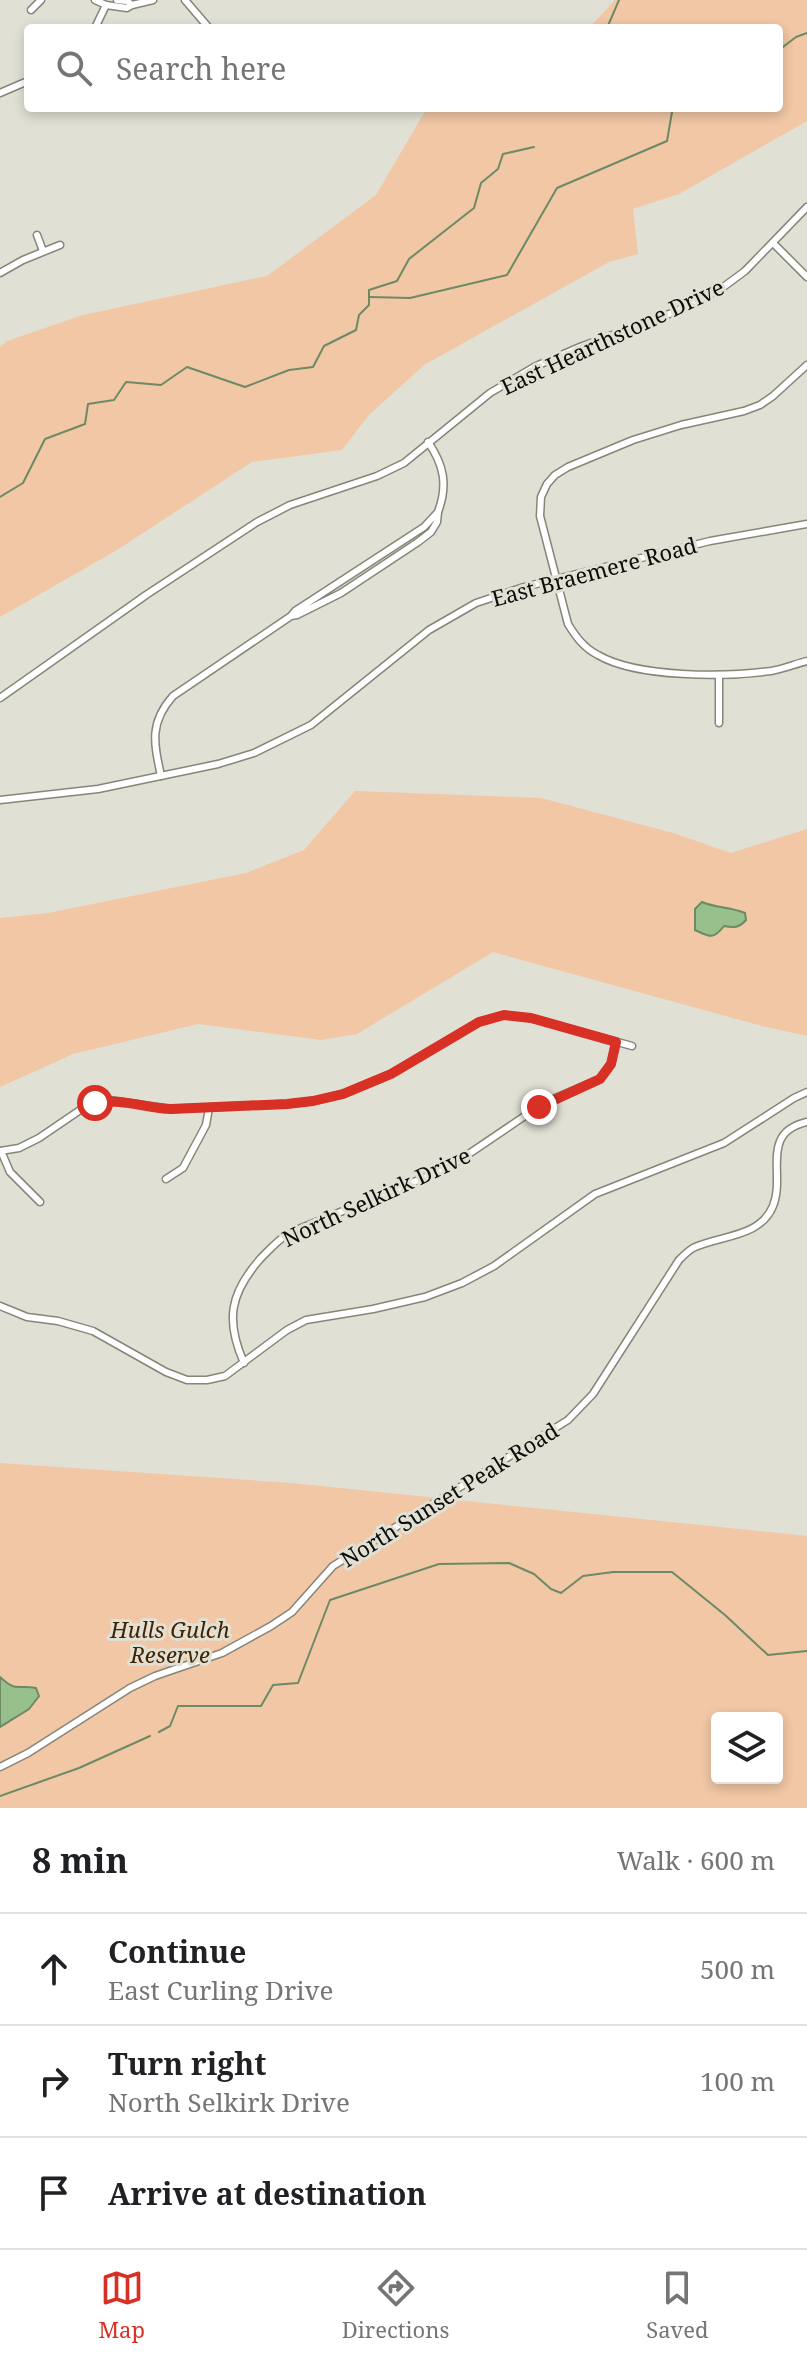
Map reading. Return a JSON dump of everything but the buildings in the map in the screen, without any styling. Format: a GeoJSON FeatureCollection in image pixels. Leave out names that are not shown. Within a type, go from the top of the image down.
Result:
{"type":"FeatureCollection","features":[{"type":"Feature","properties":{"kind":"street"},"geometry":{"type":"LineString","coordinates":[[31,10],[41,0]]}},
{"type":"Feature","properties":{"kind":"street"},"geometry":{"type":"LineString","coordinates":[[95,0],[127,8],[153,0]]}},
{"type":"Feature","properties":{"kind":"street"},"geometry":{"type":"LineString","coordinates":[[117,0],[132,5]]}},
{"type":"Feature","properties":{"kind":"street"},"geometry":{"type":"LineString","coordinates":[[185,0],[206,24]]}},
{"type":"Feature","properties":{"kind":"street"},"geometry":{"type":"LineString","coordinates":[[97,24],[106,5]]}},
{"type":"Feature","properties":{"kind":"street"},"geometry":{"type":"LineString","coordinates":[[0,93],[24,83]]}},
{"type":"Feature","properties":{"kind":"street","name":"East Hearthstone Drive"},"geometry":{"type":"LineString","coordinates":[[0,698],[146,595],[257,522],[290,505],[377,476],[404,463],[490,393],[534,367],[677,311],[722,288],[745,271],[807,207]]}},
{"type":"Feature","properties":{"kind":"street"},"geometry":{"type":"LineString","coordinates":[[37,235],[43,251]]}},
{"type":"Feature","properties":{"kind":"street"},"geometry":{"type":"LineString","coordinates":[[773,243],[807,277]]}},
{"type":"Feature","properties":{"kind":"street"},"geometry":{"type":"LineString","coordinates":[[0,273],[60,245]]}},
{"type":"Feature","properties":{"kind":"street"},"geometry":{"type":"LineString","coordinates":[[807,365],[760,405],[633,440],[568,467],[547,484],[541,497],[540,516],[568,624],[576,637],[601,658],[638,669],[719,675],[774,670],[807,661]]}},
{"type":"Feature","properties":{"kind":"street"},"geometry":{"type":"LineString","coordinates":[[161,776],[155,729],[162,709],[173,696],[291,616],[341,593],[431,532],[437,522],[445,487],[438,456],[428,442]]}},
{"type":"Feature","properties":{"kind":"street","name":"East Braemere Road"},"geometry":{"type":"LineString","coordinates":[[0,800],[98,789],[218,764],[279,742],[311,725],[429,630],[452,615],[502,593],[710,541],[807,524]]}},
{"type":"Feature","properties":{"kind":"street"},"geometry":{"type":"LineString","coordinates":[[719,675],[719,723]]}},
{"type":"Feature","properties":{"kind":"street"},"geometry":{"type":"LineString","coordinates":[[40,1202],[10,1172],[0,1151],[19,1148],[39,1138],[76,1111],[95,1103],[120,1100],[157,1108],[209,1108],[313,1101],[343,1094],[391,1074],[479,1022],[504,1015],[531,1018],[632,1046]]}},
{"type":"Feature","properties":{"kind":"street","name":"North Selkirk Drive"},"geometry":{"type":"LineString","coordinates":[[244,1363],[234,1335],[234,1300],[242,1283],[274,1244],[289,1233],[448,1168],[544,1103],[600,1079],[611,1064],[616,1042]]}},
{"type":"Feature","properties":{"kind":"street"},"geometry":{"type":"LineString","coordinates":[[0,1306],[27,1317],[58,1321],[93,1331],[166,1372],[187,1380],[225,1376],[287,1330],[306,1320],[425,1297],[462,1283],[494,1266],[595,1194],[724,1143],[807,1092]]}},
{"type":"Feature","properties":{"kind":"street"},"geometry":{"type":"LineString","coordinates":[[166,1179],[183,1168],[206,1125],[209,1108]]}},
{"type":"Feature","properties":{"kind":"street","name":"North Sunset Peak Road"},"geometry":{"type":"LineString","coordinates":[[0,1767],[28,1753],[130,1688],[222,1653],[271,1626],[292,1612],[333,1566],[568,1420],[593,1394],[679,1260],[692,1249],[751,1229],[764,1220],[774,1205],[779,1143],[790,1129],[807,1122]]}},
{"type":"Feature","properties":{"kind":"green space"},"geometry":{"type":"Polygon","coordinates":[[[615,0],[807,0],[807,121],[679,194],[633,209],[638,254],[609,262],[424,365],[368,416],[342,450],[252,462],[117,550],[0,617],[0,347],[7,341],[83,315],[267,276],[376,195],[425,112],[783,112],[783,24],[593,24],[615,0]]]}},
{"type":"Feature","properties":{"kind":"green space"},"geometry":{"type":"Polygon","coordinates":[[[355,791],[541,798],[673,833],[731,853],[807,829],[807,1036],[493,952],[357,1034],[321,1040],[198,1024],[73,1054],[0,1087],[0,918],[48,913],[246,873],[304,850],[355,791]]]}},
{"type":"Feature","properties":{"kind":"green space","name":"Hulls Gulch Reserve"},"geometry":{"type":"Polygon","coordinates":[[[0,1463],[292,1483],[807,1536],[807,1808],[0,1808],[0,1463]]]}},
{"type":"Feature","properties":{"kind":"shaded area"},"geometry":{"type":"Polygon","coordinates":[[[702,902],[745,913],[746,920],[736,927],[724,926],[711,936],[704,934],[695,930],[695,909],[702,902]]]}},
{"type":"Feature","properties":{"kind":"shaded area"},"geometry":{"type":"Polygon","coordinates":[[[0,1677],[14,1686],[36,1688],[39,1696],[29,1709],[0,1727],[0,1677]]]}},
{"type":"Feature","properties":{"kind":"waterway"},"geometry":{"type":"LineString","coordinates":[[609,24],[619,0]]}},
{"type":"Feature","properties":{"kind":"waterway"},"geometry":{"type":"LineString","coordinates":[[783,47],[807,33]]}},
{"type":"Feature","properties":{"kind":"waterway"},"geometry":{"type":"LineString","coordinates":[[370,297],[410,298],[507,275],[557,188],[667,141],[672,112]]}},
{"type":"Feature","properties":{"kind":"waterway"},"geometry":{"type":"LineString","coordinates":[[0,497],[23,483],[45,439],[85,424],[88,404],[114,400],[126,382],[161,385],[187,367],[245,387],[289,370],[313,367],[324,346],[356,330],[359,315],[369,305],[369,290],[397,281],[409,259],[474,208],[481,183],[498,169],[503,154],[534,147]]}},
{"type":"Feature","properties":{"kind":"waterway"},"geometry":{"type":"LineString","coordinates":[[159,1732],[170,1726],[178,1706],[261,1706],[273,1685],[298,1683],[330,1600],[439,1564],[509,1563],[534,1574],[551,1589],[561,1593],[583,1576],[613,1572],[672,1572],[768,1655],[807,1651]]}},
{"type":"Feature","properties":{"kind":"waterway"},"geometry":{"type":"LineString","coordinates":[[0,1796],[79,1768],[150,1736]]}},
{"type":"Feature","properties":{"kind":"route"},"geometry":{"type":"LineString","coordinates":[[95,1103],[120,1100],[171,1109],[313,1101],[367,1085],[479,1022],[504,1015],[519,1015],[616,1042],[611,1064],[600,1079],[539,1107]]}}]}
